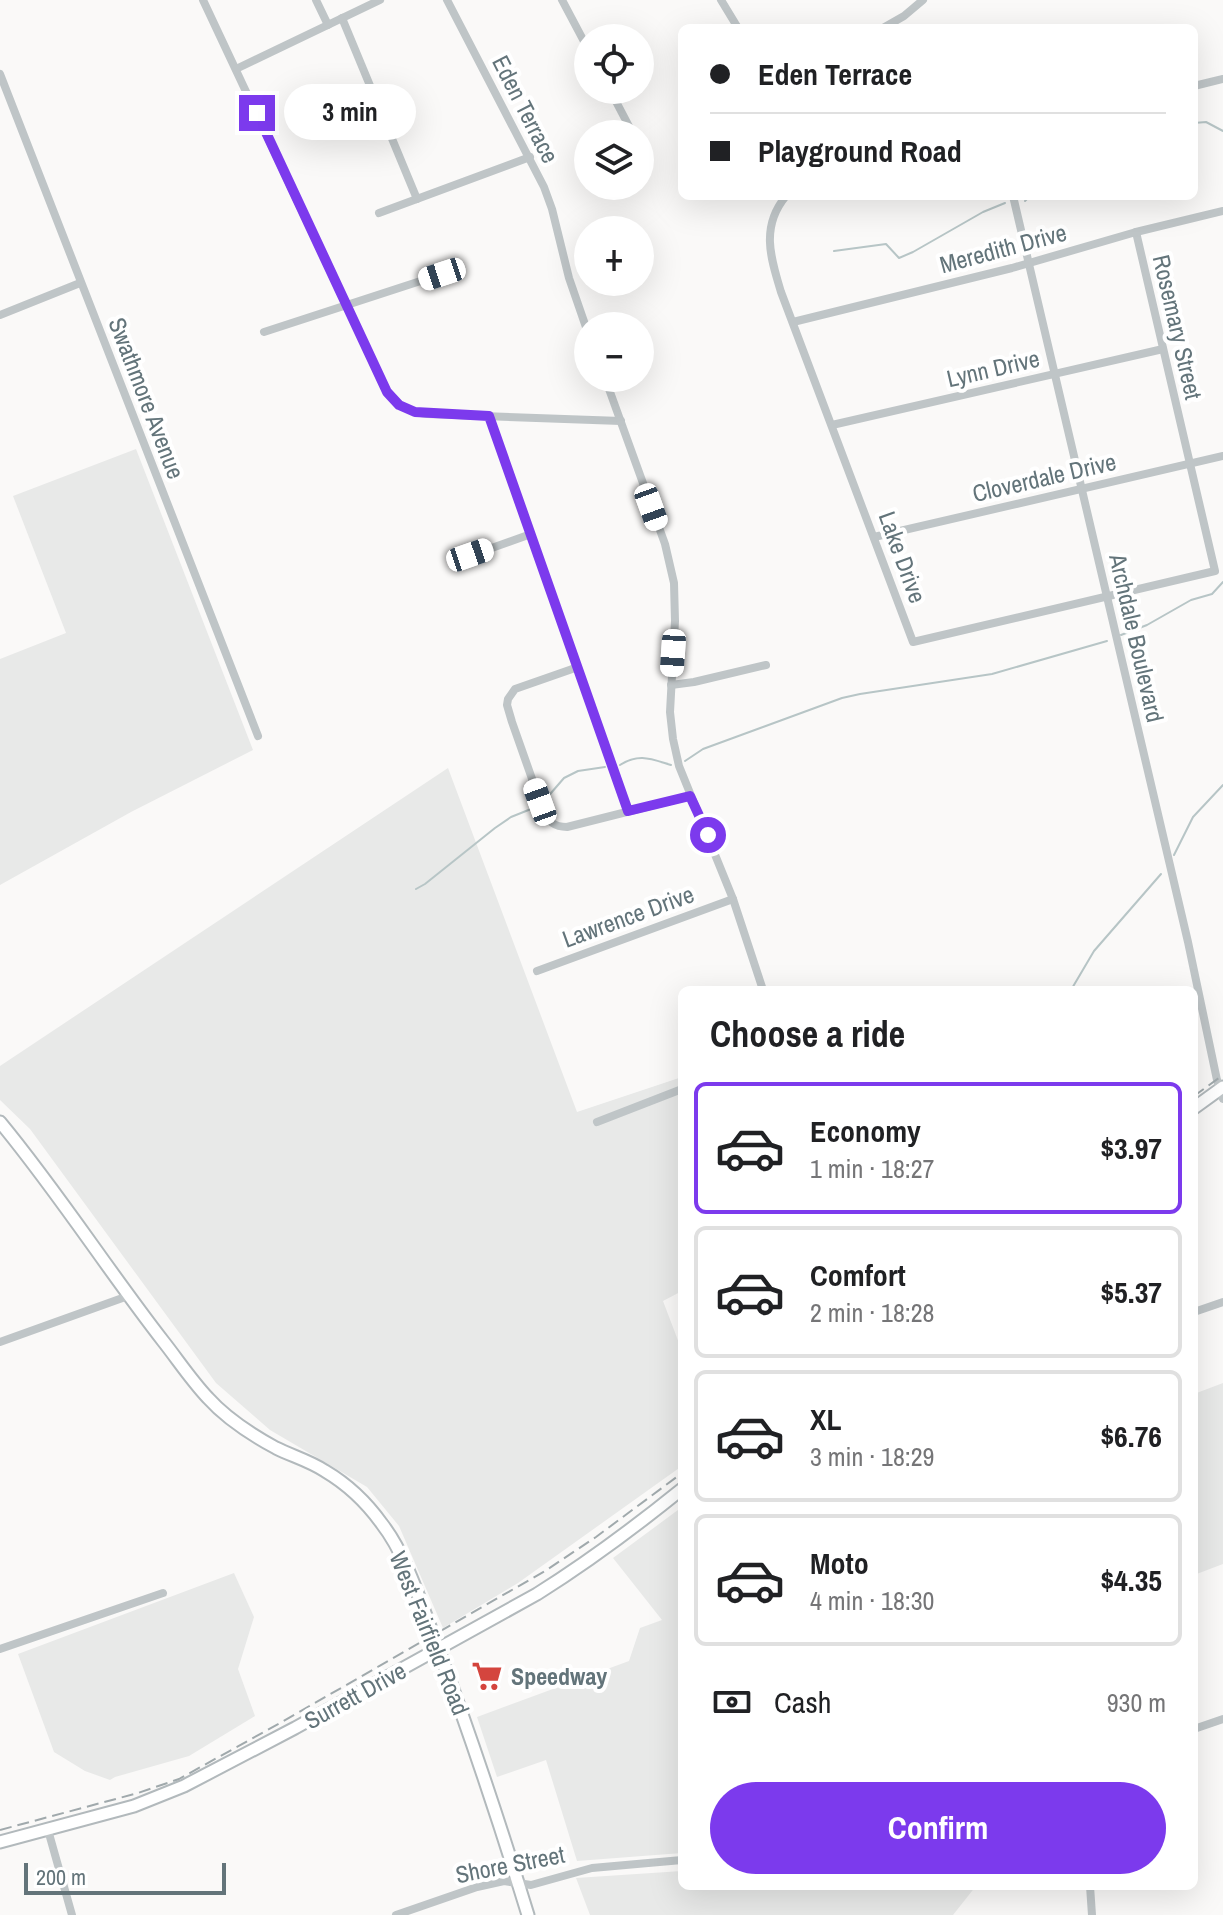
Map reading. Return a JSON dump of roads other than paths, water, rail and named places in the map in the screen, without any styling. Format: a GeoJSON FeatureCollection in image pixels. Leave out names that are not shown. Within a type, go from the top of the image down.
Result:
{"type":"FeatureCollection","features":[{"type":"Feature","properties":{"kind":"main road"},"geometry":{"type":"LineString","coordinates":[[1198,1106],[1222,1092]]}},
{"type":"Feature","properties":{"kind":"main road","name":"West Fairfield Road"},"geometry":{"type":"LineString","coordinates":[[0,1122],[200,1389],[229,1417],[275,1447],[324,1470],[346,1486],[384,1525],[398,1549],[438,1649],[490,1793],[528,1915]]}},
{"type":"Feature","properties":{"kind":"main road","name":"Surrett Drive"},"geometry":{"type":"LineString","coordinates":[[0,1842],[134,1806],[184,1786],[295,1728],[572,1572],[631,1531],[678,1492]]}},
{"type":"Feature","properties":{"kind":"street"},"geometry":{"type":"LineString","coordinates":[[203,0],[387,392],[399,405],[427,414],[621,421]]}},
{"type":"Feature","properties":{"kind":"street"},"geometry":{"type":"LineString","coordinates":[[316,0],[328,25]]}},
{"type":"Feature","properties":{"kind":"street"},"geometry":{"type":"LineString","coordinates":[[236,69],[380,0]]}},
{"type":"Feature","properties":{"kind":"street","name":"Eden Terrace"},"geometry":{"type":"LineString","coordinates":[[447,0],[530,157],[552,209],[581,312]]}},
{"type":"Feature","properties":{"kind":"street"},"geometry":{"type":"LineString","coordinates":[[562,0],[575,24]]}},
{"type":"Feature","properties":{"kind":"street"},"geometry":{"type":"LineString","coordinates":[[721,0],[736,24]]}},
{"type":"Feature","properties":{"kind":"street"},"geometry":{"type":"LineString","coordinates":[[890,24],[923,0]]}},
{"type":"Feature","properties":{"kind":"street"},"geometry":{"type":"LineString","coordinates":[[342,18],[417,199]]}},
{"type":"Feature","properties":{"kind":"street","name":"Swathmore Avenue"},"geometry":{"type":"LineString","coordinates":[[0,74],[258,736]]}},
{"type":"Feature","properties":{"kind":"street"},"geometry":{"type":"LineString","coordinates":[[1198,85],[1223,79]]}},
{"type":"Feature","properties":{"kind":"street"},"geometry":{"type":"LineString","coordinates":[[379,213],[530,157]]}},
{"type":"Feature","properties":{"kind":"street","name":"Lake Drive"},"geometry":{"type":"LineString","coordinates":[[783,200],[772,222],[770,253],[781,292],[913,642],[1215,571]]}},
{"type":"Feature","properties":{"kind":"street","name":"Archdale Boulevard"},"geometry":{"type":"LineString","coordinates":[[1014,200],[1222,1092]]}},
{"type":"Feature","properties":{"kind":"street","name":"Meredith Drive"},"geometry":{"type":"LineString","coordinates":[[793,322],[1223,211]]}},
{"type":"Feature","properties":{"kind":"street","name":"Rosemary Street"},"geometry":{"type":"LineString","coordinates":[[1136,232],[1215,571]]}},
{"type":"Feature","properties":{"kind":"street"},"geometry":{"type":"LineString","coordinates":[[264,332],[442,274]]}},
{"type":"Feature","properties":{"kind":"street"},"geometry":{"type":"LineString","coordinates":[[0,315],[80,283]]}},
{"type":"Feature","properties":{"kind":"street","name":"Lynn Drive"},"geometry":{"type":"LineString","coordinates":[[832,425],[1163,349]]}},
{"type":"Feature","properties":{"kind":"street"},"geometry":{"type":"LineString","coordinates":[[610,392],[665,544],[674,583],[670,712],[679,766],[733,899],[762,986]]}},
{"type":"Feature","properties":{"kind":"street"},"geometry":{"type":"LineString","coordinates":[[489,416],[628,811]]}},
{"type":"Feature","properties":{"kind":"street","name":"Cloverdale Drive"},"geometry":{"type":"LineString","coordinates":[[874,537],[1223,456]]}},
{"type":"Feature","properties":{"kind":"street"},"geometry":{"type":"LineString","coordinates":[[458,560],[531,534]]}},
{"type":"Feature","properties":{"kind":"street"},"geometry":{"type":"LineString","coordinates":[[671,685],[766,665]]}},
{"type":"Feature","properties":{"kind":"street"},"geometry":{"type":"LineString","coordinates":[[578,667],[515,689],[508,699],[512,722],[550,822],[561,827],[690,796]]}},
{"type":"Feature","properties":{"kind":"street","name":"Lawrence Drive"},"geometry":{"type":"LineString","coordinates":[[537,971],[733,899]]}},
{"type":"Feature","properties":{"kind":"street"},"geometry":{"type":"LineString","coordinates":[[597,1122],[678,1091]]}},
{"type":"Feature","properties":{"kind":"street"},"geometry":{"type":"LineString","coordinates":[[0,1342],[128,1296]]}},
{"type":"Feature","properties":{"kind":"street"},"geometry":{"type":"LineString","coordinates":[[1198,1311],[1223,1302]]}},
{"type":"Feature","properties":{"kind":"street"},"geometry":{"type":"LineString","coordinates":[[0,1649],[163,1593]]}},
{"type":"Feature","properties":{"kind":"street"},"geometry":{"type":"LineString","coordinates":[[1198,1728],[1223,1719]]}},
{"type":"Feature","properties":{"kind":"street"},"geometry":{"type":"LineString","coordinates":[[48,1830],[72,1915]]}},
{"type":"Feature","properties":{"kind":"street","name":"Shore Street"},"geometry":{"type":"LineString","coordinates":[[396,1915],[504,1881],[531,1885],[592,1868],[678,1860]]}},
{"type":"Feature","properties":{"kind":"street"},"geometry":{"type":"LineString","coordinates":[[1090,1890],[1092,1915]]}},
{"type":"Feature","properties":{"kind":"waterway"},"geometry":{"type":"LineString","coordinates":[[1198,123],[1206,122],[1223,131]]}},
{"type":"Feature","properties":{"kind":"waterway"},"geometry":{"type":"LineString","coordinates":[[834,251],[886,244],[899,258],[1005,203]]}},
{"type":"Feature","properties":{"kind":"waterway"},"geometry":{"type":"LineString","coordinates":[[1121,635],[1147,625],[1191,600],[1212,594],[1223,582]]}},
{"type":"Feature","properties":{"kind":"waterway"},"geometry":{"type":"LineString","coordinates":[[685,761],[703,749],[842,698],[992,674],[1107,641]]}},
{"type":"Feature","properties":{"kind":"waterway"},"geometry":{"type":"LineString","coordinates":[[620,765],[639,758],[671,765]]}},
{"type":"Feature","properties":{"kind":"waterway"},"geometry":{"type":"LineString","coordinates":[[545,800],[564,778],[578,771],[605,767]]}},
{"type":"Feature","properties":{"kind":"waterway"},"geometry":{"type":"LineString","coordinates":[[1174,855],[1193,817],[1223,785]]}},
{"type":"Feature","properties":{"kind":"waterway"},"geometry":{"type":"LineString","coordinates":[[416,889],[511,817],[536,807]]}},
{"type":"Feature","properties":{"kind":"waterway"},"geometry":{"type":"LineString","coordinates":[[1073,986],[1094,951],[1161,874]]}},
{"type":"Feature","properties":{"kind":"railway"},"geometry":{"type":"LineString","coordinates":[[1198,1093],[1223,1075]]}},
{"type":"Feature","properties":{"kind":"railway"},"geometry":{"type":"LineString","coordinates":[[0,1830],[179,1779],[545,1571],[678,1476]]}},
{"type":"Feature","properties":{"kind":"place","name":"Speedway"},"geometry":{"type":"Point","coordinates":[487,1676]}}]}
